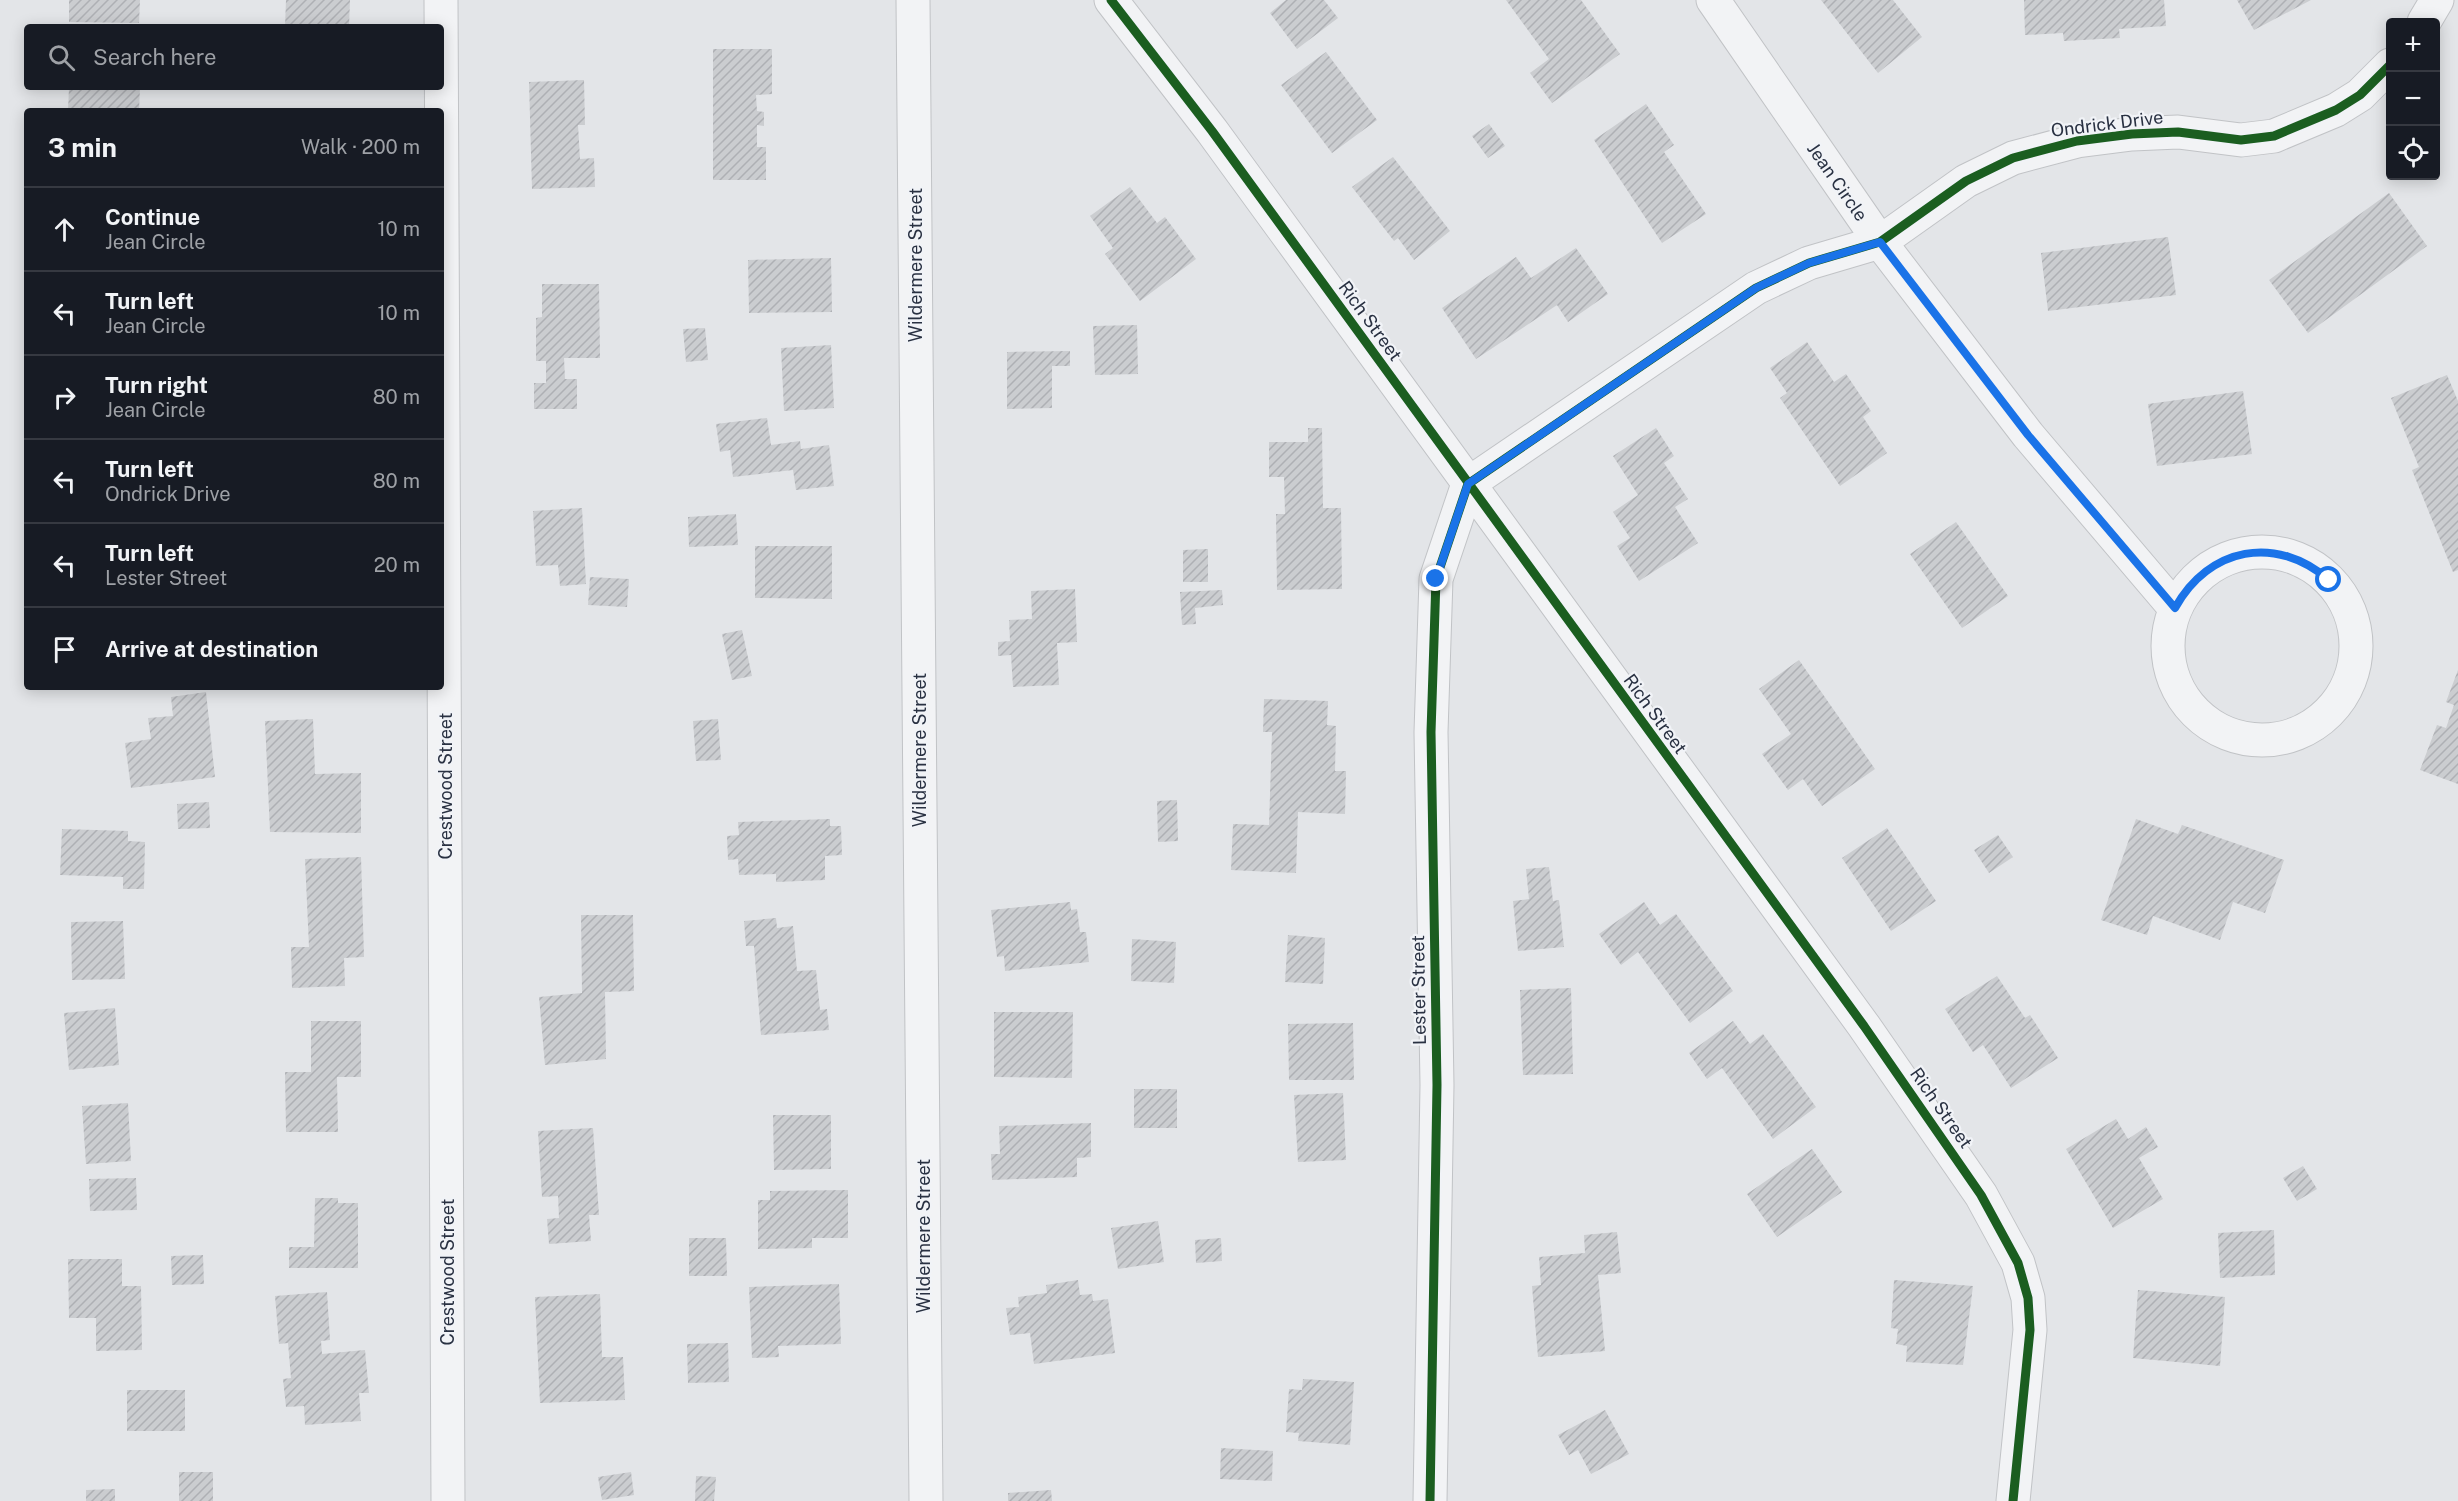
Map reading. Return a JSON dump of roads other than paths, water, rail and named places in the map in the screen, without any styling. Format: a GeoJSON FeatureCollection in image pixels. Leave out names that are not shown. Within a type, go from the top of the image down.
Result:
{"type":"FeatureCollection","features":[{"type":"Feature","properties":{"kind":"street","name":"Crestwood Street"},"geometry":{"type":"LineString","coordinates":[[441,0],[441,24]]}},
{"type":"Feature","properties":{"kind":"street","name":"Wildermere Street"},"geometry":{"type":"LineString","coordinates":[[913,0],[926,1501]]}},
{"type":"Feature","properties":{"kind":"street","name":"Rich Street"},"geometry":{"type":"LineString","coordinates":[[1110,0],[1212,131],[1864,1026],[1981,1195],[2018,1263],[2028,1298],[2030,1330],[2013,1501]]}},
{"type":"Feature","properties":{"kind":"street","name":"Jean Circle"},"geometry":{"type":"LineString","coordinates":[[1713,0],[1880,242],[2028,435],[2175,608]]}},
{"type":"Feature","properties":{"kind":"street"},"geometry":{"type":"LineString","coordinates":[[2426,18],[2437,0]]}},
{"type":"Feature","properties":{"kind":"street","name":"Ondrick Drive"},"geometry":{"type":"LineString","coordinates":[[1468,484],[1756,288],[1809,263],[1880,242],[1966,181],[2013,158],[2066,143],[2132,134],[2178,132],[2241,140],[2274,136],[2336,110],[2361,95],[2386,70]]}},
{"type":"Feature","properties":{"kind":"street","name":"Crestwood Street"},"geometry":{"type":"LineString","coordinates":[[441,90],[442,108]]}},
{"type":"Feature","properties":{"kind":"street","name":"Lester Street"},"geometry":{"type":"LineString","coordinates":[[1430,1501],[1437,1085],[1431,732],[1435,602],[1436,579],[1468,484]]}},
{"type":"Feature","properties":{"kind":"street"},"geometry":{"type":"LineString","coordinates":[[2244,553],[2275,553],[2304,562],[2317,570],[2338,591],[2352,619],[2356,654],[2344,693],[2332,710],[2316,724],[2299,734],[2279,739],[2238,738],[2219,730],[2202,720],[2187,705],[2176,687],[2169,668],[2167,648],[2169,627],[2175,608],[2182,595],[2203,573],[2244,553]]}},
{"type":"Feature","properties":{"kind":"street","name":"Crestwood Street"},"geometry":{"type":"LineString","coordinates":[[444,643],[448,1501]]}}]}
